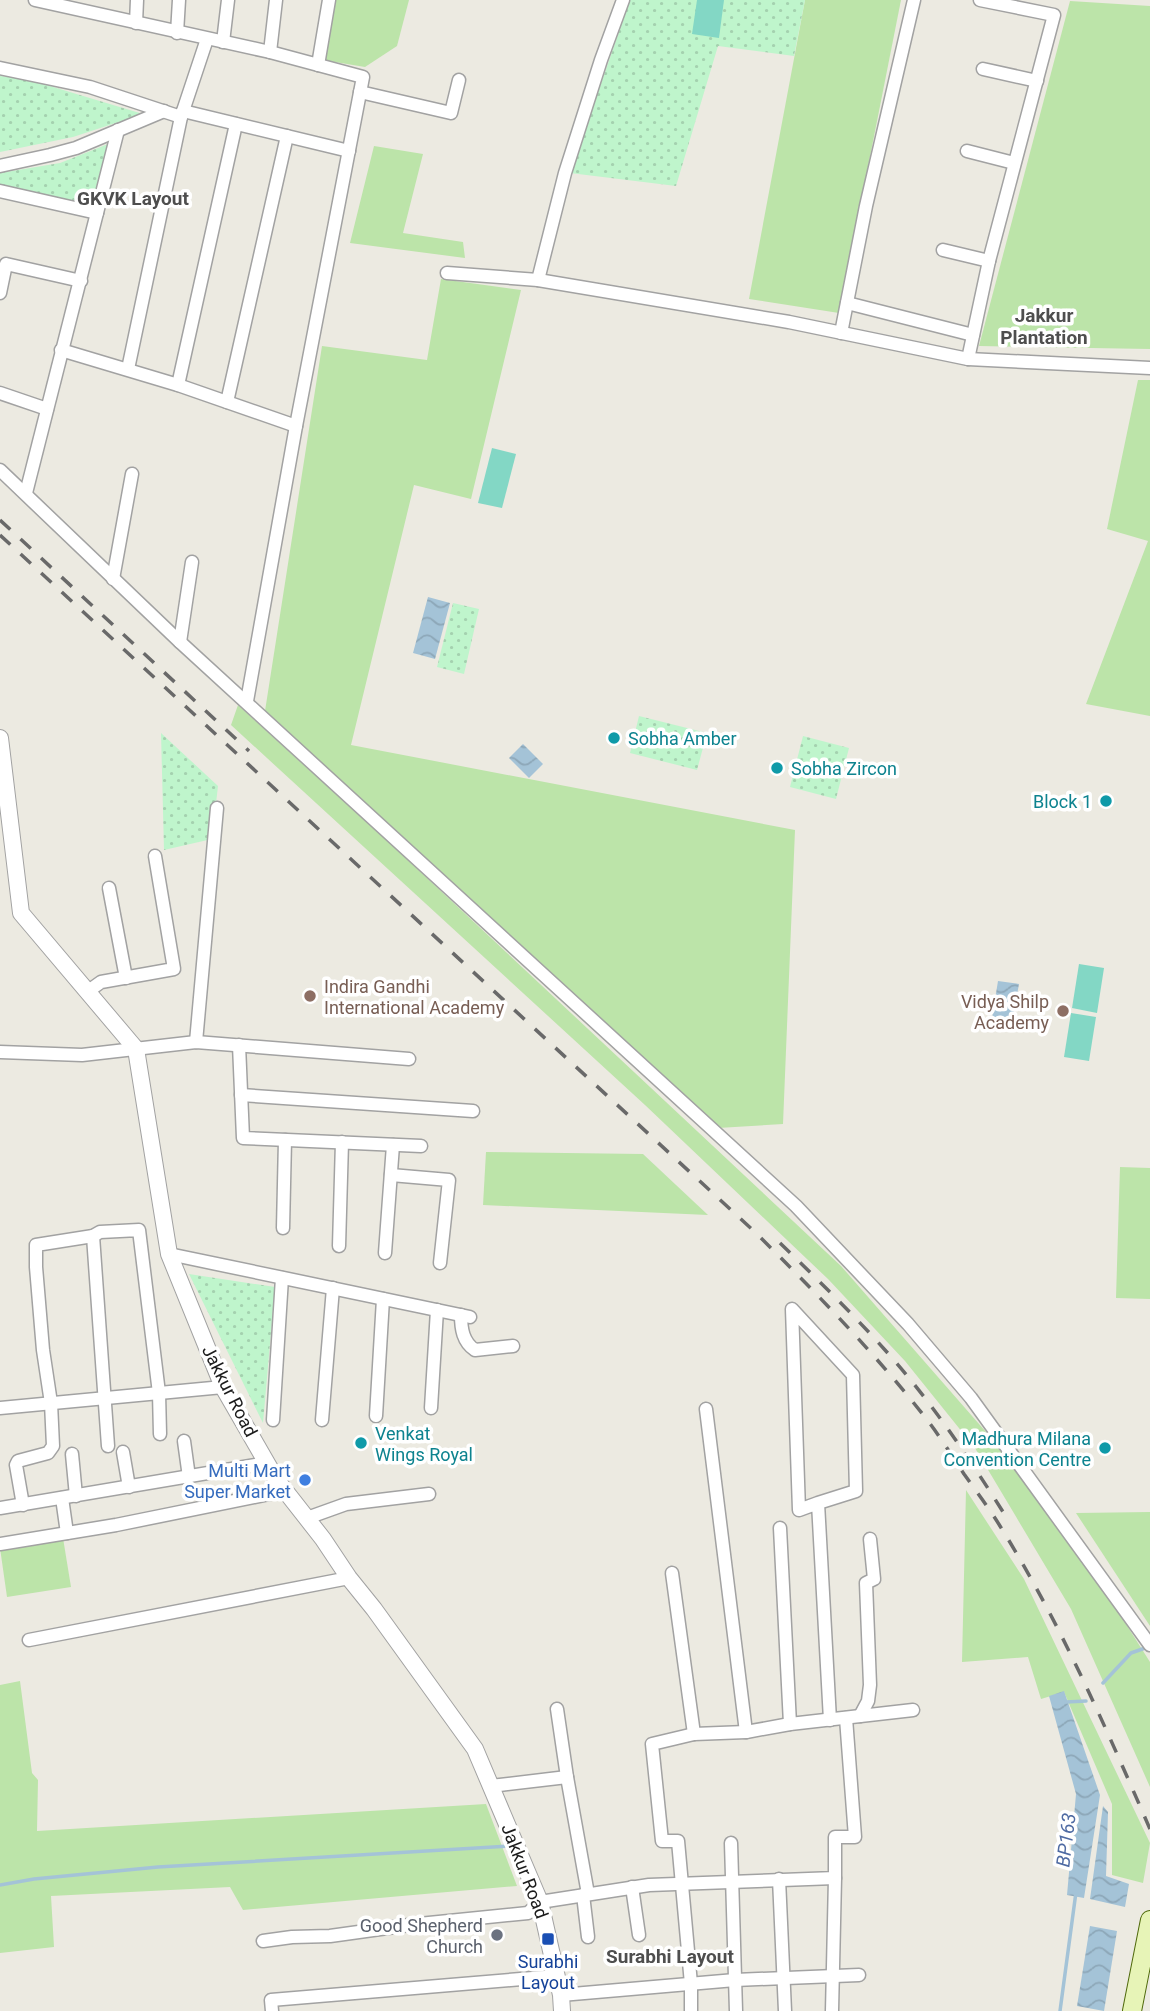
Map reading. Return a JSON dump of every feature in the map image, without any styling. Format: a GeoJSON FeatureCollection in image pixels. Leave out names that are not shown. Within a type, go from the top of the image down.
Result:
{"type":"FeatureCollection","features":[{"type":"Feature","properties":{"kind":"main road"},"geometry":{"type":"LineString","coordinates":[[1132,2011],[1150,1920]]}},
{"type":"Feature","properties":{"kind":"street"},"geometry":{"type":"LineString","coordinates":[[36,0],[72,4],[136,23],[270,52],[363,77],[247,701]]}},
{"type":"Feature","properties":{"kind":"street"},"geometry":{"type":"LineString","coordinates":[[136,23],[137,0]]}},
{"type":"Feature","properties":{"kind":"street"},"geometry":{"type":"LineString","coordinates":[[177,33],[179,0]]}},
{"type":"Feature","properties":{"kind":"street"},"geometry":{"type":"LineString","coordinates":[[223,42],[228,0]]}},
{"type":"Feature","properties":{"kind":"street"},"geometry":{"type":"LineString","coordinates":[[270,52],[276,0]]}},
{"type":"Feature","properties":{"kind":"street"},"geometry":{"type":"LineString","coordinates":[[318,65],[329,0]]}},
{"type":"Feature","properties":{"kind":"street"},"geometry":{"type":"LineString","coordinates":[[538,280],[565,173],[623,0]]}},
{"type":"Feature","properties":{"kind":"street"},"geometry":{"type":"LineString","coordinates":[[841,333],[866,206],[914,0]]}},
{"type":"Feature","properties":{"kind":"street"},"geometry":{"type":"LineString","coordinates":[[968,359],[989,261],[1054,15],[980,0]]}},
{"type":"Feature","properties":{"kind":"street"},"geometry":{"type":"LineString","coordinates":[[128,369],[182,114],[207,39]]}},
{"type":"Feature","properties":{"kind":"street"},"geometry":{"type":"LineString","coordinates":[[0,68],[90,88],[164,111],[236,124],[349,151]]}},
{"type":"Feature","properties":{"kind":"street"},"geometry":{"type":"LineString","coordinates":[[983,69],[1037,80]]}},
{"type":"Feature","properties":{"kind":"street"},"geometry":{"type":"LineString","coordinates":[[360,92],[451,113],[459,80]]}},
{"type":"Feature","properties":{"kind":"street"},"geometry":{"type":"LineString","coordinates":[[0,166],[76,148],[164,111]]}},
{"type":"Feature","properties":{"kind":"street"},"geometry":{"type":"LineString","coordinates":[[178,385],[236,124]]}},
{"type":"Feature","properties":{"kind":"street"},"geometry":{"type":"LineString","coordinates":[[26,493],[118,130]]}},
{"type":"Feature","properties":{"kind":"street"},"geometry":{"type":"LineString","coordinates":[[226,402],[287,136]]}},
{"type":"Feature","properties":{"kind":"street"},"geometry":{"type":"LineString","coordinates":[[967,151],[1014,163]]}},
{"type":"Feature","properties":{"kind":"street"},"geometry":{"type":"LineString","coordinates":[[0,191],[97,213]]}},
{"type":"Feature","properties":{"kind":"street"},"geometry":{"type":"LineString","coordinates":[[943,250],[989,261]]}},
{"type":"Feature","properties":{"kind":"street"},"geometry":{"type":"LineString","coordinates":[[0,293],[3,263],[81,281]]}},
{"type":"Feature","properties":{"kind":"street"},"geometry":{"type":"LineString","coordinates":[[447,272],[538,280],[789,322],[968,359],[1150,368]]}},
{"type":"Feature","properties":{"kind":"street"},"geometry":{"type":"LineString","coordinates":[[847,303],[973,335]]}},
{"type":"Feature","properties":{"kind":"street"},"geometry":{"type":"LineString","coordinates":[[61,350],[178,385],[296,426]]}},
{"type":"Feature","properties":{"kind":"street"},"geometry":{"type":"LineString","coordinates":[[0,393],[47,409]]}},
{"type":"Feature","properties":{"kind":"street"},"geometry":{"type":"LineString","coordinates":[[0,470],[180,642],[786,1196],[908,1324],[971,1398],[1150,1645]]}},
{"type":"Feature","properties":{"kind":"street"},"geometry":{"type":"LineString","coordinates":[[113,579],[132,474]]}},
{"type":"Feature","properties":{"kind":"street"},"geometry":{"type":"LineString","coordinates":[[180,642],[192,562]]}},
{"type":"Feature","properties":{"kind":"street"},"geometry":{"type":"LineString","coordinates":[[0,738],[22,914],[136,1049]]}},
{"type":"Feature","properties":{"kind":"street"},"geometry":{"type":"LineString","coordinates":[[196,1042],[217,808]]}},
{"type":"Feature","properties":{"kind":"street"},"geometry":{"type":"LineString","coordinates":[[87,992],[101,982],[174,970],[155,856]]}},
{"type":"Feature","properties":{"kind":"street"},"geometry":{"type":"LineString","coordinates":[[109,888],[126,978]]}},
{"type":"Feature","properties":{"kind":"street"},"geometry":{"type":"LineString","coordinates":[[0,1052],[82,1055],[196,1042],[409,1059]]}},
{"type":"Feature","properties":{"kind":"street"},"geometry":{"type":"LineString","coordinates":[[239,1045],[243,1138],[421,1146]]}},
{"type":"Feature","properties":{"kind":"street","name":"Jakkur Road"},"geometry":{"type":"LineString","coordinates":[[136,1049],[169,1254],[223,1387],[284,1491],[323,1539],[475,1749],[540,1902],[561,2003]]}},
{"type":"Feature","properties":{"kind":"street"},"geometry":{"type":"LineString","coordinates":[[241,1095],[474,1111]]}},
{"type":"Feature","properties":{"kind":"street"},"geometry":{"type":"LineString","coordinates":[[284,1227],[285,1140]]}},
{"type":"Feature","properties":{"kind":"street"},"geometry":{"type":"LineString","coordinates":[[339,1245],[342,1142]]}},
{"type":"Feature","properties":{"kind":"street"},"geometry":{"type":"LineString","coordinates":[[385,1253],[393,1145]]}},
{"type":"Feature","properties":{"kind":"street"},"geometry":{"type":"LineString","coordinates":[[391,1175],[449,1180],[440,1264]]}},
{"type":"Feature","properties":{"kind":"street"},"geometry":{"type":"LineString","coordinates":[[23,1505],[16,1465],[18,1461],[48,1453],[53,1446],[36,1245],[93,1236],[100,1232],[139,1230],[159,1393],[160,1434]]}},
{"type":"Feature","properties":{"kind":"street"},"geometry":{"type":"LineString","coordinates":[[93,1236],[108,1446]]}},
{"type":"Feature","properties":{"kind":"street"},"geometry":{"type":"LineString","coordinates":[[169,1254],[466,1316],[461,1328],[471,1348],[475,1350],[513,1346]]}},
{"type":"Feature","properties":{"kind":"street"},"geometry":{"type":"LineString","coordinates":[[273,1420],[282,1278]]}},
{"type":"Feature","properties":{"kind":"street"},"geometry":{"type":"LineString","coordinates":[[322,1420],[333,1289]]}},
{"type":"Feature","properties":{"kind":"street"},"geometry":{"type":"LineString","coordinates":[[376,1416],[383,1299]]}},
{"type":"Feature","properties":{"kind":"street"},"geometry":{"type":"LineString","coordinates":[[792,1309],[853,1375],[856,1491],[818,1503],[799,1510],[792,1309]]}},
{"type":"Feature","properties":{"kind":"street"},"geometry":{"type":"LineString","coordinates":[[431,1408],[437,1310]]}},
{"type":"Feature","properties":{"kind":"street"},"geometry":{"type":"LineString","coordinates":[[0,1408],[223,1387]]}},
{"type":"Feature","properties":{"kind":"street"},"geometry":{"type":"LineString","coordinates":[[706,1409],[747,1732]]}},
{"type":"Feature","properties":{"kind":"street"},"geometry":{"type":"LineString","coordinates":[[184,1441],[189,1476]]}},
{"type":"Feature","properties":{"kind":"street"},"geometry":{"type":"LineString","coordinates":[[123,1452],[129,1487]]}},
{"type":"Feature","properties":{"kind":"street"},"geometry":{"type":"LineString","coordinates":[[72,1454],[76,1496]]}},
{"type":"Feature","properties":{"kind":"street"},"geometry":{"type":"LineString","coordinates":[[0,1508],[267,1463]]}},
{"type":"Feature","properties":{"kind":"street"},"geometry":{"type":"LineString","coordinates":[[0,1544],[116,1525],[284,1491]]}},
{"type":"Feature","properties":{"kind":"street"},"geometry":{"type":"LineString","coordinates":[[307,1518],[346,1504],[429,1494]]}},
{"type":"Feature","properties":{"kind":"street"},"geometry":{"type":"LineString","coordinates":[[62,1498],[67,1532]]}},
{"type":"Feature","properties":{"kind":"street"},"geometry":{"type":"LineString","coordinates":[[818,1503],[830,1720]]}},
{"type":"Feature","properties":{"kind":"street"},"geometry":{"type":"LineString","coordinates":[[780,1528],[790,1724]]}},
{"type":"Feature","properties":{"kind":"street"},"geometry":{"type":"LineString","coordinates":[[832,2011],[835,1837],[855,1837],[853,1717],[868,1701],[870,1685],[866,1583],[874,1579],[870,1539]]}},
{"type":"Feature","properties":{"kind":"street"},"geometry":{"type":"LineString","coordinates":[[672,1573],[694,1734]]}},
{"type":"Feature","properties":{"kind":"street"},"geometry":{"type":"LineString","coordinates":[[29,1640],[349,1578]]}},
{"type":"Feature","properties":{"kind":"street"},"geometry":{"type":"LineString","coordinates":[[557,1709],[586,1895],[588,1937]]}},
{"type":"Feature","properties":{"kind":"street"},"geometry":{"type":"LineString","coordinates":[[691,2011],[678,1841],[662,1841],[652,1744],[694,1734],[747,1732],[790,1724],[913,1710]]}},
{"type":"Feature","properties":{"kind":"street"},"geometry":{"type":"LineString","coordinates":[[491,1786],[567,1777]]}},
{"type":"Feature","properties":{"kind":"street"},"geometry":{"type":"LineString","coordinates":[[731,1843],[736,2011]]}},
{"type":"Feature","properties":{"kind":"street"},"geometry":{"type":"LineString","coordinates":[[263,1941],[528,1913],[540,1902],[632,1888],[682,1883],[835,1878]]}},
{"type":"Feature","properties":{"kind":"street"},"geometry":{"type":"LineString","coordinates":[[779,1879],[785,2011]]}},
{"type":"Feature","properties":{"kind":"street"},"geometry":{"type":"LineString","coordinates":[[632,1888],[639,1935]]}},
{"type":"Feature","properties":{"kind":"street"},"geometry":{"type":"LineString","coordinates":[[561,2003],[691,1984],[859,1975]]}},
{"type":"Feature","properties":{"kind":"street"},"geometry":{"type":"LineString","coordinates":[[272,2011],[271,2000],[557,1976]]}},
{"type":"Feature","properties":{"kind":"green space"},"geometry":{"type":"Polygon","coordinates":[[[334,0],[409,0],[397,46],[365,67],[323,60],[334,0]]]}},
{"type":"Feature","properties":{"kind":"green space"},"geometry":{"type":"Polygon","coordinates":[[[630,0],[805,0],[794,56],[718,46],[676,186],[570,173],[630,0]]]}},
{"type":"Feature","properties":{"kind":"green space"},"geometry":{"type":"Polygon","coordinates":[[[805,0],[901,0],[839,313],[749,299],[805,0]]]}},
{"type":"Feature","properties":{"kind":"green space"},"geometry":{"type":"Polygon","coordinates":[[[1070,1],[1150,6],[1150,349],[979,346],[1070,1]]]}},
{"type":"Feature","properties":{"kind":"green space"},"geometry":{"type":"Polygon","coordinates":[[[0,76],[30,80],[143,114],[73,137],[0,152],[0,76]]]}},
{"type":"Feature","properties":{"kind":"green space"},"geometry":{"type":"Polygon","coordinates":[[[108,144],[92,206],[0,184],[0,173],[60,163],[108,144]]]}},
{"type":"Feature","properties":{"kind":"green space"},"geometry":{"type":"Polygon","coordinates":[[[374,146],[423,154],[403,233],[463,242],[465,258],[350,243],[374,146]]]}},
{"type":"Feature","properties":{"kind":"green space"},"geometry":{"type":"Polygon","coordinates":[[[441,279],[521,290],[471,499],[414,485],[351,745],[795,830],[783,1124],[718,1128],[265,711],[322,346],[427,360],[441,279]]]}},
{"type":"Feature","properties":{"kind":"green space"},"geometry":{"type":"Polygon","coordinates":[[[1138,380],[1150,380],[1150,716],[1086,704],[1148,541],[1107,529],[1138,380]]]}},
{"type":"Feature","properties":{"kind":"green space"},"geometry":{"type":"Polygon","coordinates":[[[453,603],[479,609],[464,674],[437,667],[453,603]]]}},
{"type":"Feature","properties":{"kind":"green space"},"geometry":{"type":"Polygon","coordinates":[[[238,705],[397,850],[841,1266],[993,1440],[1112,1602],[1150,1662],[1150,1787],[1071,1609],[975,1448],[905,1361],[828,1279],[645,1105],[231,725],[238,705]]]}},
{"type":"Feature","properties":{"kind":"green space"},"geometry":{"type":"Polygon","coordinates":[[[639,716],[707,733],[697,770],[630,753],[639,716]]]}},
{"type":"Feature","properties":{"kind":"green space"},"geometry":{"type":"Polygon","coordinates":[[[161,733],[218,786],[212,839],[164,850],[161,733]]]}},
{"type":"Feature","properties":{"kind":"green space"},"geometry":{"type":"Polygon","coordinates":[[[803,736],[849,748],[836,799],[790,787],[803,736]]]}},
{"type":"Feature","properties":{"kind":"green space"},"geometry":{"type":"Polygon","coordinates":[[[486,1152],[643,1154],[708,1215],[483,1205],[486,1152]]]}},
{"type":"Feature","properties":{"kind":"green space"},"geometry":{"type":"Polygon","coordinates":[[[1120,1167],[1150,1168],[1150,1299],[1116,1298],[1120,1167]]]}},
{"type":"Feature","properties":{"kind":"green space"},"geometry":{"type":"Polygon","coordinates":[[[189,1274],[275,1287],[263,1423],[189,1274]]]}},
{"type":"Feature","properties":{"kind":"green space"},"geometry":{"type":"Polygon","coordinates":[[[966,1490],[1024,1579],[1150,1843],[1143,1883],[1112,1875],[1112,1804],[1064,1692],[1041,1699],[1028,1657],[962,1662],[966,1490]]]}},
{"type":"Feature","properties":{"kind":"green space"},"geometry":{"type":"Polygon","coordinates":[[[1150,1512],[1150,1626],[1076,1513],[1150,1512]]]}},
{"type":"Feature","properties":{"kind":"green space"},"geometry":{"type":"Polygon","coordinates":[[[63,1538],[71,1587],[7,1597],[0,1548],[63,1538]]]}},
{"type":"Feature","properties":{"kind":"green space"},"geometry":{"type":"Polygon","coordinates":[[[20,1681],[32,1773],[38,1780],[37,1831],[486,1804],[517,1886],[243,1910],[230,1887],[51,1896],[54,1947],[0,1953],[0,1685],[20,1681]]]}},
{"type":"Feature","properties":{"kind":"shaded area"},"geometry":{"type":"Polygon","coordinates":[[[697,0],[724,0],[719,38],[692,34],[697,0]]]}},
{"type":"Feature","properties":{"kind":"shaded area"},"geometry":{"type":"Polygon","coordinates":[[[492,448],[516,454],[502,508],[478,503],[492,448]]]}},
{"type":"Feature","properties":{"kind":"shaded area"},"geometry":{"type":"Polygon","coordinates":[[[1079,964],[1104,968],[1097,1013],[1072,1008],[1079,964]]]}},
{"type":"Feature","properties":{"kind":"shaded area"},"geometry":{"type":"Polygon","coordinates":[[[1071,1013],[1096,1017],[1089,1061],[1064,1057],[1071,1013]]]}},
{"type":"Feature","properties":{"kind":"water"},"geometry":{"type":"Polygon","coordinates":[[[428,597],[450,603],[435,659],[413,653],[428,597]]]}},
{"type":"Feature","properties":{"kind":"water"},"geometry":{"type":"Polygon","coordinates":[[[523,744],[543,764],[529,778],[509,758],[523,744]]]}},
{"type":"Feature","properties":{"kind":"water"},"geometry":{"type":"Polygon","coordinates":[[[998,981],[1019,984],[1012,1022],[992,1018],[998,981]]]}},
{"type":"Feature","properties":{"kind":"water"},"geometry":{"type":"Polygon","coordinates":[[[1064,1691],[1100,1795],[1084,1898],[1067,1895],[1076,1794],[1049,1696],[1064,1691]]]}},
{"type":"Feature","properties":{"kind":"water"},"geometry":{"type":"Polygon","coordinates":[[[1103,1806],[1108,1812],[1106,1876],[1129,1884],[1125,1907],[1090,1899],[1103,1806]]]}},
{"type":"Feature","properties":{"kind":"water"},"geometry":{"type":"Polygon","coordinates":[[[1090,1926],[1117,1931],[1104,2011],[1077,2006],[1090,1926]]]}},
{"type":"Feature","properties":{"kind":"waterway"},"geometry":{"type":"LineString","coordinates":[[1103,1683],[1131,1653],[1148,1647]]}},
{"type":"Feature","properties":{"kind":"waterway","name":"BP163"},"geometry":{"type":"LineString","coordinates":[[1066,1702],[1086,1701]]}},
{"type":"Feature","properties":{"kind":"waterway"},"geometry":{"type":"LineString","coordinates":[[0,1885],[34,1879],[158,1867],[510,1846]]}},
{"type":"Feature","properties":{"kind":"waterway","name":"BP163"},"geometry":{"type":"LineString","coordinates":[[1060,2011],[1076,1892]]}},
{"type":"Feature","properties":{"kind":"railway"},"geometry":{"type":"LineString","coordinates":[[0,520],[249,751]]}},
{"type":"Feature","properties":{"kind":"railway"},"geometry":{"type":"LineString","coordinates":[[0,535],[757,1234],[867,1348],[933,1427],[1022,1562],[1081,1675],[1150,1829]]}},
{"type":"Feature","properties":{"kind":"railway"},"geometry":{"type":"LineString","coordinates":[[780,1243],[847,1309],[902,1369],[949,1430],[1005,1515]]}},
{"type":"Feature","properties":{"kind":"place","name":"Sobha Amber"},"geometry":{"type":"Point","coordinates":[614,738]}},
{"type":"Feature","properties":{"kind":"place","name":"Sobha Zircon"},"geometry":{"type":"Point","coordinates":[777,768]}},
{"type":"Feature","properties":{"kind":"place","name":"Block 1"},"geometry":{"type":"Point","coordinates":[1106,801]}},
{"type":"Feature","properties":{"kind":"place","name":"Indira Gandhi International Academy"},"geometry":{"type":"Point","coordinates":[310,996]}},
{"type":"Feature","properties":{"kind":"place","name":"Vidya Shilp Academy"},"geometry":{"type":"Point","coordinates":[1063,1011]}},
{"type":"Feature","properties":{"kind":"place","name":"Venkat Wings Royal"},"geometry":{"type":"Point","coordinates":[361,1443]}},
{"type":"Feature","properties":{"kind":"place","name":"Madhura Milana Convention Centre"},"geometry":{"type":"Point","coordinates":[1105,1448]}},
{"type":"Feature","properties":{"kind":"place","name":"Multi Mart Super Market"},"geometry":{"type":"Point","coordinates":[305,1480]}},
{"type":"Feature","properties":{"kind":"place","name":"Good Shepherd Church"},"geometry":{"type":"Point","coordinates":[497,1935]}},
{"type":"Feature","properties":{"kind":"place","name":"Surabhi Layout"},"geometry":{"type":"Point","coordinates":[548,1939]}},
{"type":"Feature","properties":{"kind":"district","name":"GKVK Layout"},"geometry":{"type":"Point","coordinates":[133,198]}},
{"type":"Feature","properties":{"kind":"district","name":"Jakkur Plantation"},"geometry":{"type":"Point","coordinates":[1044,326]}},
{"type":"Feature","properties":{"kind":"district","name":"Surabhi Layout"},"geometry":{"type":"Point","coordinates":[670,1956]}}]}
